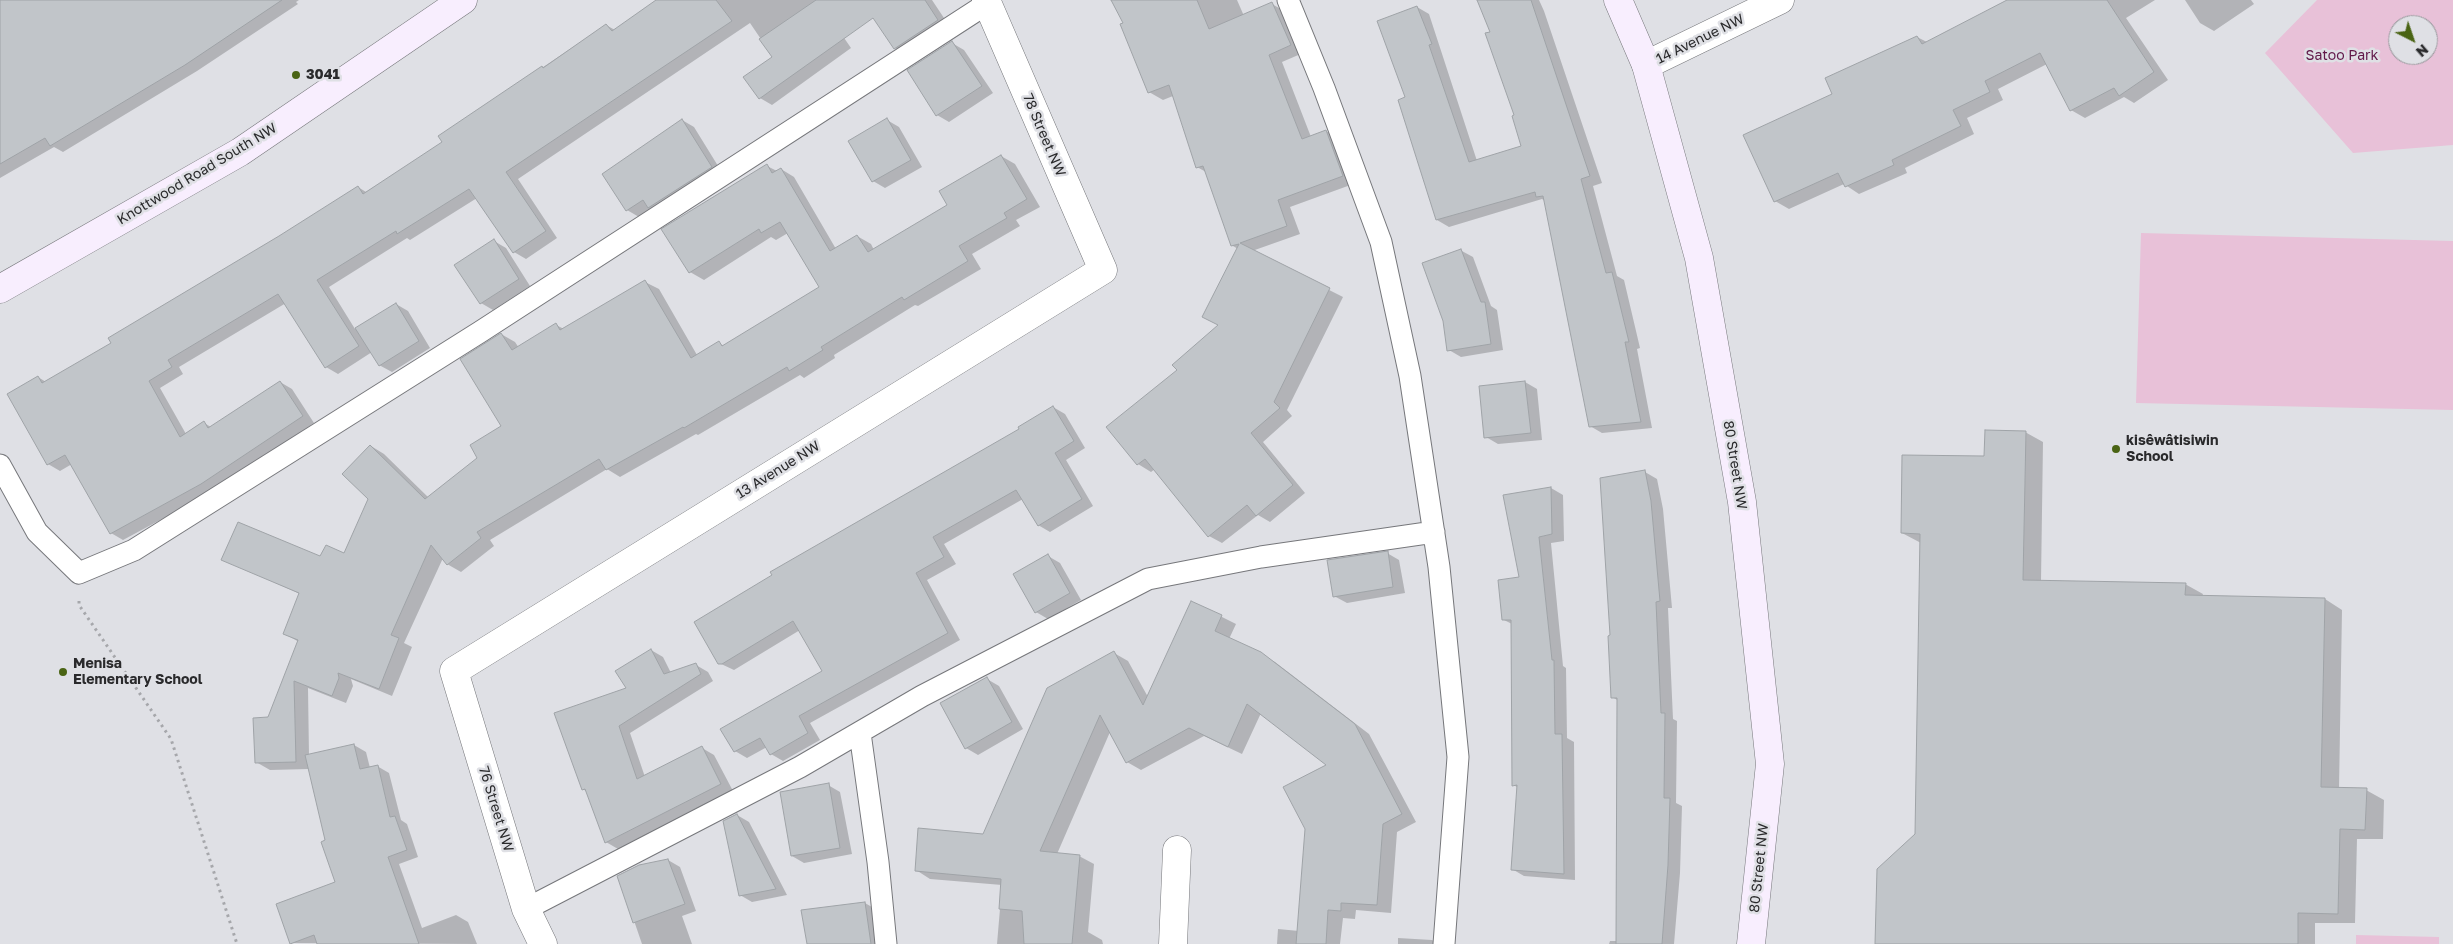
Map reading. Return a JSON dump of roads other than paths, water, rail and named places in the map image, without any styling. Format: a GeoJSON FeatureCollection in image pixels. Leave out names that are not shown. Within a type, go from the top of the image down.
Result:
{"type":"FeatureCollection","features":[{"type":"Feature","properties":{"kind":"street","name":"Knottwood Road South NW"},"geometry":{"type":"LineString","coordinates":[[0,290],[240,152],[463,0]]}},
{"type":"Feature","properties":{"kind":"street","name":"80 Street NW"},"geometry":{"type":"LineString","coordinates":[[1618,0],[1646,65],[1699,258],[1742,502],[1770,764],[1751,944]]}},
{"type":"Feature","properties":{"kind":"street","name":"14 Avenue NW"},"geometry":{"type":"LineString","coordinates":[[1646,65],[1780,0]]}},
{"type":"Feature","properties":{"kind":"street","name":"78 Street NW"},"geometry":{"type":"LineString","coordinates":[[987,2],[1102,270]]}},
{"type":"Feature","properties":{"kind":"street","name":"13 Avenue NW"},"geometry":{"type":"LineString","coordinates":[[454,671],[1102,270]]}},
{"type":"Feature","properties":{"kind":"street","name":"76 Street NW"},"geometry":{"type":"LineString","coordinates":[[454,671],[526,909],[544,944]]}},
{"type":"Feature","properties":{"kind":"street"},"geometry":{"type":"LineString","coordinates":[[1173,944],[1177,850]]}},
{"type":"Feature","properties":{"kind":"lane"},"geometry":{"type":"LineString","coordinates":[[1288,0],[1324,88],[1381,242],[1410,376],[1434,532],[1458,757],[1444,944]]}},
{"type":"Feature","properties":{"kind":"lane"},"geometry":{"type":"LineString","coordinates":[[0,465],[38,532],[79,573],[134,550],[480,332],[987,2]]}},
{"type":"Feature","properties":{"kind":"lane"},"geometry":{"type":"LineString","coordinates":[[526,909],[800,767],[922,696],[1148,579],[1261,557],[1434,532]]}},
{"type":"Feature","properties":{"kind":"lane"},"geometry":{"type":"LineString","coordinates":[[860,733],[878,862],[886,944]]}},
{"type":"Feature","properties":{"kind":"place","name":"3041"},"geometry":{"type":"Point","coordinates":[296,75]}},
{"type":"Feature","properties":{"kind":"place","name":"kisêwâtisiwin School"},"geometry":{"type":"Point","coordinates":[2116,449]}},
{"type":"Feature","properties":{"kind":"place","name":"Menisa Elementary School"},"geometry":{"type":"Point","coordinates":[63,672]}},
{"type":"Feature","properties":{"kind":"park label","name":"Satoo Park"},"geometry":{"type":"Point","coordinates":[2342,56]}}]}
